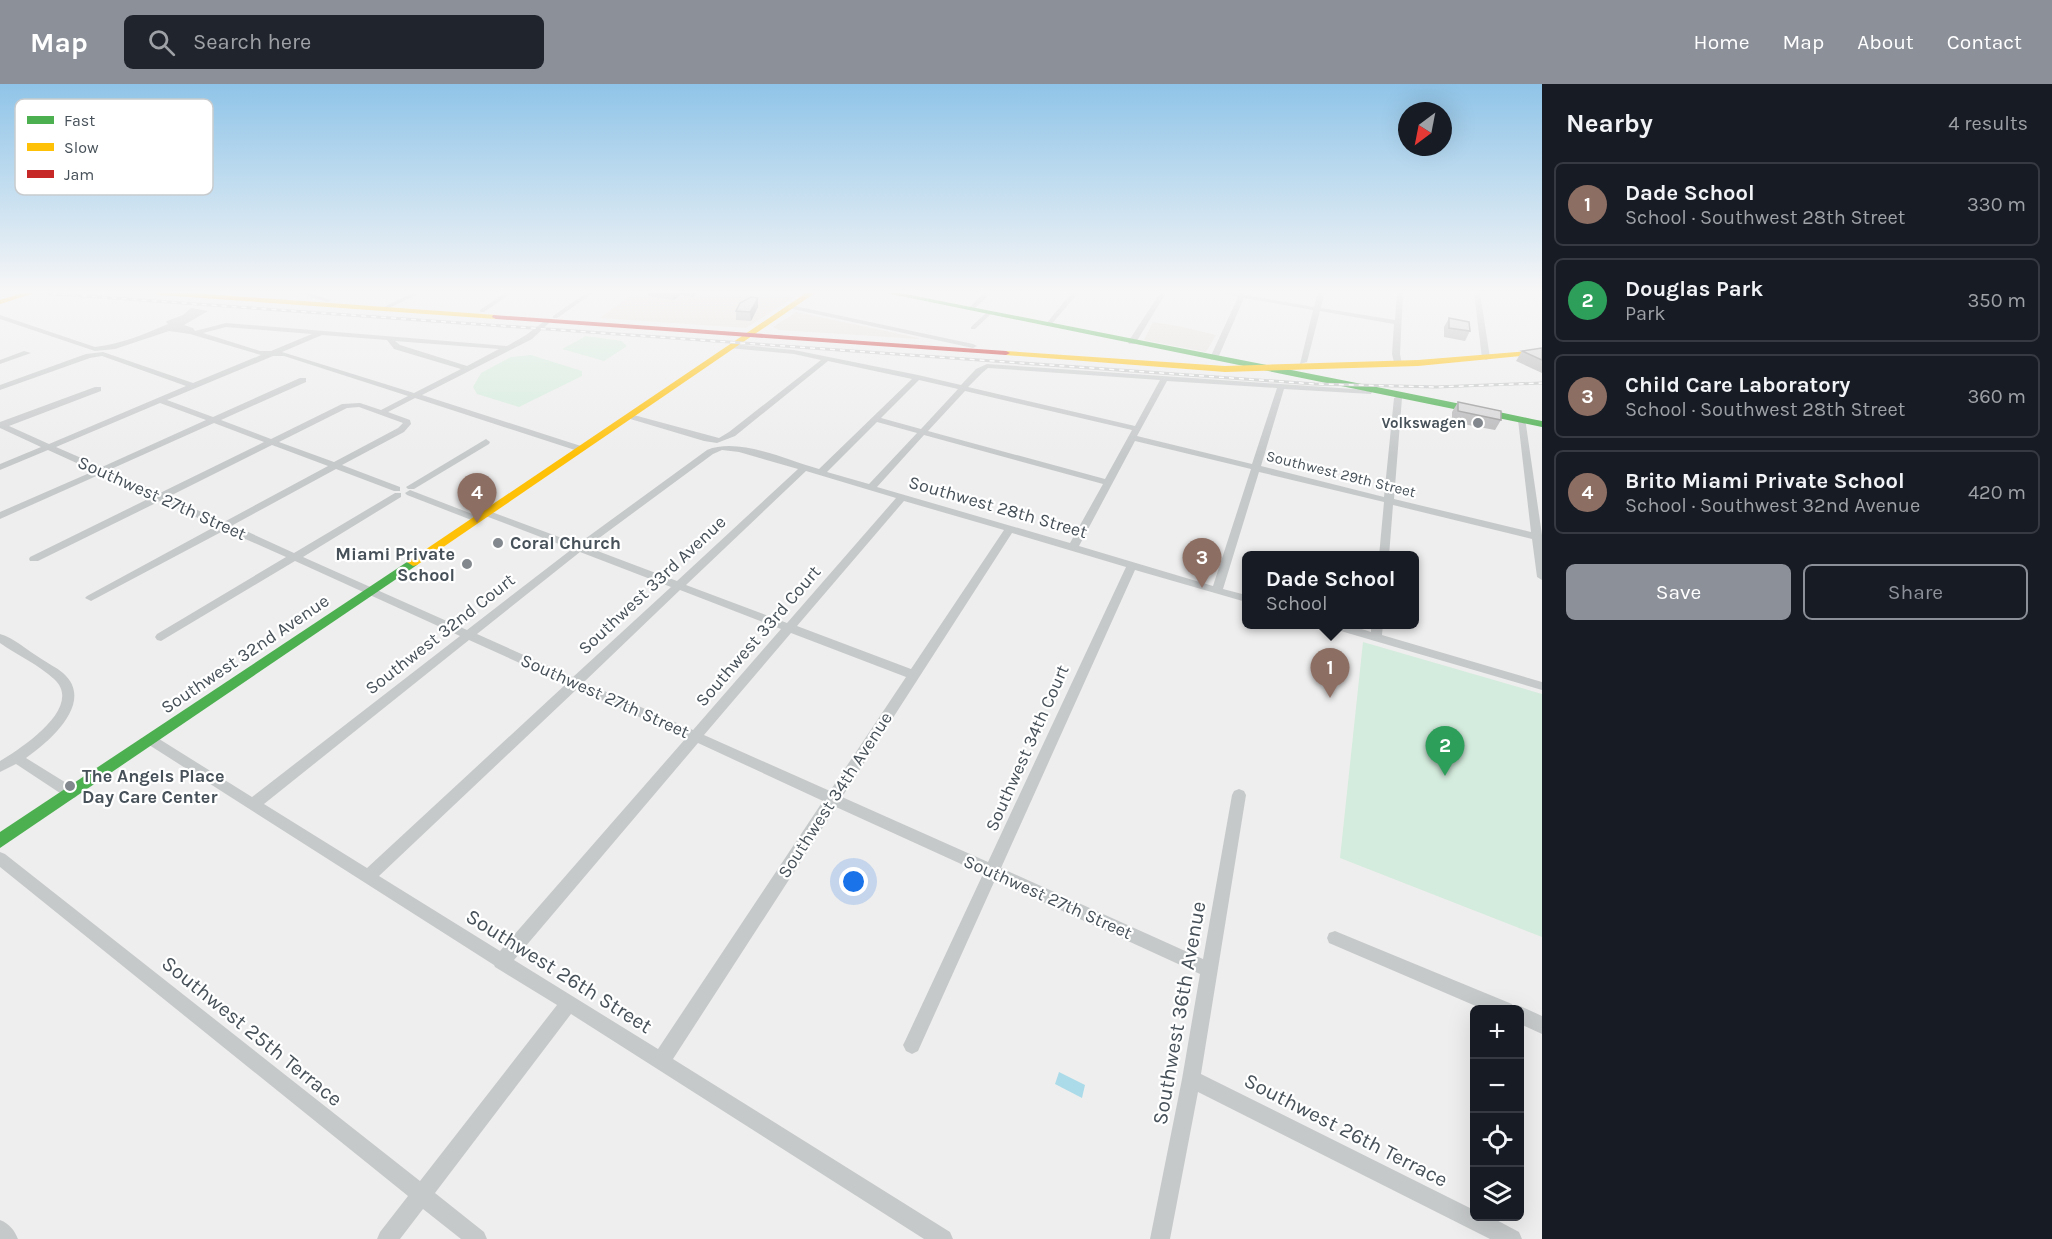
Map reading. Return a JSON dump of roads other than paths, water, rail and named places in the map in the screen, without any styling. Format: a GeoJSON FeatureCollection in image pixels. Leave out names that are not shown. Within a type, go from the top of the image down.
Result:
{"type":"FeatureCollection","features":[{"type":"Feature","properties":{"kind":"main road","name":"Southwest 32nd Avenue"},"geometry":{"type":"LineString","coordinates":[[0,841],[731,347]]}},
{"type":"Feature","properties":{"kind":"main road"},"geometry":{"type":"LineString","coordinates":[[933,347],[1207,368],[1261,369],[1542,352]]}},
{"type":"Feature","properties":{"kind":"main road"},"geometry":{"type":"LineString","coordinates":[[991,347],[1214,358],[1368,392],[1429,402]]}},
{"type":"Feature","properties":{"kind":"main road"},"geometry":{"type":"LineString","coordinates":[[1148,347],[1178,356],[1276,369],[1542,424]]}},
{"type":"Feature","properties":{"kind":"main road"},"geometry":{"type":"LineString","coordinates":[[1485,355],[1531,347]]}},
{"type":"Feature","properties":{"kind":"main road"},"geometry":{"type":"LineString","coordinates":[[1242,364],[1397,361]]}},
{"type":"Feature","properties":{"kind":"street"},"geometry":{"type":"LineString","coordinates":[[86,347],[193,386]]}},
{"type":"Feature","properties":{"kind":"street"},"geometry":{"type":"LineString","coordinates":[[0,388],[114,347]]}},
{"type":"Feature","properties":{"kind":"street"},"geometry":{"type":"LineString","coordinates":[[241,347],[260,353],[285,354],[581,449]]}},
{"type":"Feature","properties":{"kind":"street"},"geometry":{"type":"LineString","coordinates":[[0,467],[287,347]]}},
{"type":"Feature","properties":{"kind":"street"},"geometry":{"type":"LineString","coordinates":[[397,347],[468,369]]}},
{"type":"Feature","properties":{"kind":"street"},"geometry":{"type":"LineString","coordinates":[[495,347],[508,348]]}},
{"type":"Feature","properties":{"kind":"street","name":"Southwest 29th Street"},"geometry":{"type":"LineString","coordinates":[[742,347],[787,351],[918,377],[1255,468],[1539,537]]}},
{"type":"Feature","properties":{"kind":"street"},"geometry":{"type":"LineString","coordinates":[[1214,358],[1219,347]]}},
{"type":"Feature","properties":{"kind":"street"},"geometry":{"type":"LineString","coordinates":[[1303,362],[1307,347]]}},
{"type":"Feature","properties":{"kind":"street"},"geometry":{"type":"LineString","coordinates":[[1397,347],[1397,361]]}},
{"type":"Feature","properties":{"kind":"street"},"geometry":{"type":"LineString","coordinates":[[1484,347],[1485,355]]}},
{"type":"Feature","properties":{"kind":"street"},"geometry":{"type":"LineString","coordinates":[[383,412],[508,348]]}},
{"type":"Feature","properties":{"kind":"street"},"geometry":{"type":"LineString","coordinates":[[0,362],[27,353]]}},
{"type":"Feature","properties":{"kind":"street","name":"Southwest 32nd Court"},"geometry":{"type":"LineString","coordinates":[[252,805],[578,549],[826,359]]}},
{"type":"Feature","properties":{"kind":"street"},"geometry":{"type":"LineString","coordinates":[[871,488],[979,371],[987,366],[1368,392]]}},
{"type":"Feature","properties":{"kind":"street"},"geometry":{"type":"LineString","coordinates":[[820,472],[918,377]]}},
{"type":"Feature","properties":{"kind":"street"},"geometry":{"type":"LineString","coordinates":[[1073,547],[1165,378]]}},
{"type":"Feature","properties":{"kind":"street"},"geometry":{"type":"LineString","coordinates":[[0,516],[303,380]]}},
{"type":"Feature","properties":{"kind":"street"},"geometry":{"type":"LineString","coordinates":[[1218,591],[1281,387]]}},
{"type":"Feature","properties":{"kind":"street"},"geometry":{"type":"LineString","coordinates":[[3,428],[98,389]]}},
{"type":"Feature","properties":{"kind":"street"},"geometry":{"type":"LineString","coordinates":[[1384,551],[1398,398]]}},
{"type":"Feature","properties":{"kind":"street"},"geometry":{"type":"LineString","coordinates":[[160,400],[335,465],[397,492]]}},
{"type":"Feature","properties":{"kind":"street"},"geometry":{"type":"LineString","coordinates":[[34,559],[351,405],[360,405],[383,412],[404,420],[407,424],[91,597]]}},
{"type":"Feature","properties":{"kind":"street","name":"Southwest 28th Street"},"geometry":{"type":"LineString","coordinates":[[630,416],[1242,598]]}},
{"type":"Feature","properties":{"kind":"street"},"geometry":{"type":"LineString","coordinates":[[874,419],[1109,483]]}},
{"type":"Feature","properties":{"kind":"street"},"geometry":{"type":"LineString","coordinates":[[1522,420],[1539,537],[1542,577]]}},
{"type":"Feature","properties":{"kind":"street","name":"Southwest 27th Street"},"geometry":{"type":"LineString","coordinates":[[3,428],[696,736],[1210,970]]}},
{"type":"Feature","properties":{"kind":"street"},"geometry":{"type":"LineString","coordinates":[[161,636],[294,557],[397,492],[410,490],[486,442]]}},
{"type":"Feature","properties":{"kind":"street","name":"Southwest 33rd Avenue"},"geometry":{"type":"LineString","coordinates":[[368,877],[804,468]]}},
{"type":"Feature","properties":{"kind":"street"},"geometry":{"type":"LineString","coordinates":[[410,490],[578,549],[914,675]]}},
{"type":"Feature","properties":{"kind":"street","name":"Southwest 33rd Court"},"geometry":{"type":"LineString","coordinates":[[501,962],[902,497]]}},
{"type":"Feature","properties":{"kind":"street","name":"Southwest 34th Avenue"},"geometry":{"type":"LineString","coordinates":[[660,1062],[1010,529]]}},
{"type":"Feature","properties":{"kind":"street","name":"Southwest 34th Court"},"geometry":{"type":"LineString","coordinates":[[912,1045],[1132,565]]}},
{"type":"Feature","properties":{"kind":"street"},"geometry":{"type":"LineString","coordinates":[[1347,629],[1542,686]]}},
{"type":"Feature","properties":{"kind":"street"},"geometry":{"type":"LineString","coordinates":[[1376,638],[1377,629]]}},
{"type":"Feature","properties":{"kind":"street"},"geometry":{"type":"LineString","coordinates":[[0,638],[56,674],[69,690],[69,701],[60,718],[40,740],[0,767]]}},
{"type":"Feature","properties":{"kind":"street","name":"Southwest 26th Street"},"geometry":{"type":"LineString","coordinates":[[151,740],[944,1239]]}},
{"type":"Feature","properties":{"kind":"street"},"geometry":{"type":"LineString","coordinates":[[16,758],[71,793]]}},
{"type":"Feature","properties":{"kind":"street","name":"Southwest 36th Avenue"},"geometry":{"type":"LineString","coordinates":[[1160,1239],[1191,1079],[1239,795]]}},
{"type":"Feature","properties":{"kind":"street","name":"Southwest 25th Terrace"},"geometry":{"type":"LineString","coordinates":[[0,858],[477,1239]]}},
{"type":"Feature","properties":{"kind":"street"},"geometry":{"type":"LineString","coordinates":[[1335,938],[1494,1005]]}},
{"type":"Feature","properties":{"kind":"street"},"geometry":{"type":"LineString","coordinates":[[387,1239],[569,1003]]}},
{"type":"Feature","properties":{"kind":"street"},"geometry":{"type":"LineString","coordinates":[[1524,1017],[1542,1024]]}},
{"type":"Feature","properties":{"kind":"street","name":"Southwest 26th Terrace"},"geometry":{"type":"LineString","coordinates":[[1191,1079],[1512,1239]]}},
{"type":"Feature","properties":{"kind":"street"},"geometry":{"type":"LineString","coordinates":[[0,1230],[8,1239]]}},
{"type":"Feature","properties":{"kind":"water"},"geometry":{"type":"Polygon","coordinates":[[[1059,1072],[1085,1085],[1082,1098],[1055,1084],[1059,1072]]]}},
{"type":"Feature","properties":{"kind":"railway"},"geometry":{"type":"LineString","coordinates":[[796,347],[1315,384],[1436,387],[1542,383]]}},
{"type":"Feature","properties":{"kind":"place","name":"Volkswagen"},"geometry":{"type":"Point","coordinates":[1478,423]}},
{"type":"Feature","properties":{"kind":"place","name":"Brito Miami Private School"},"geometry":{"type":"Point","coordinates":[477,523]}},
{"type":"Feature","properties":{"kind":"place","name":"Coral Church"},"geometry":{"type":"Point","coordinates":[498,543]}},
{"type":"Feature","properties":{"kind":"place","name":"Miami Private School"},"geometry":{"type":"Point","coordinates":[467,564]}},
{"type":"Feature","properties":{"kind":"place","name":"Child Care Laboratory"},"geometry":{"type":"Point","coordinates":[1202,588]}},
{"type":"Feature","properties":{"kind":"place","name":"Dade School"},"geometry":{"type":"Point","coordinates":[1330,698]}},
{"type":"Feature","properties":{"kind":"place","name":"Douglas Park"},"geometry":{"type":"Point","coordinates":[1445,776]}},
{"type":"Feature","properties":{"kind":"place","name":"The Angels Place Day Care Center"},"geometry":{"type":"Point","coordinates":[70,786]}}]}
